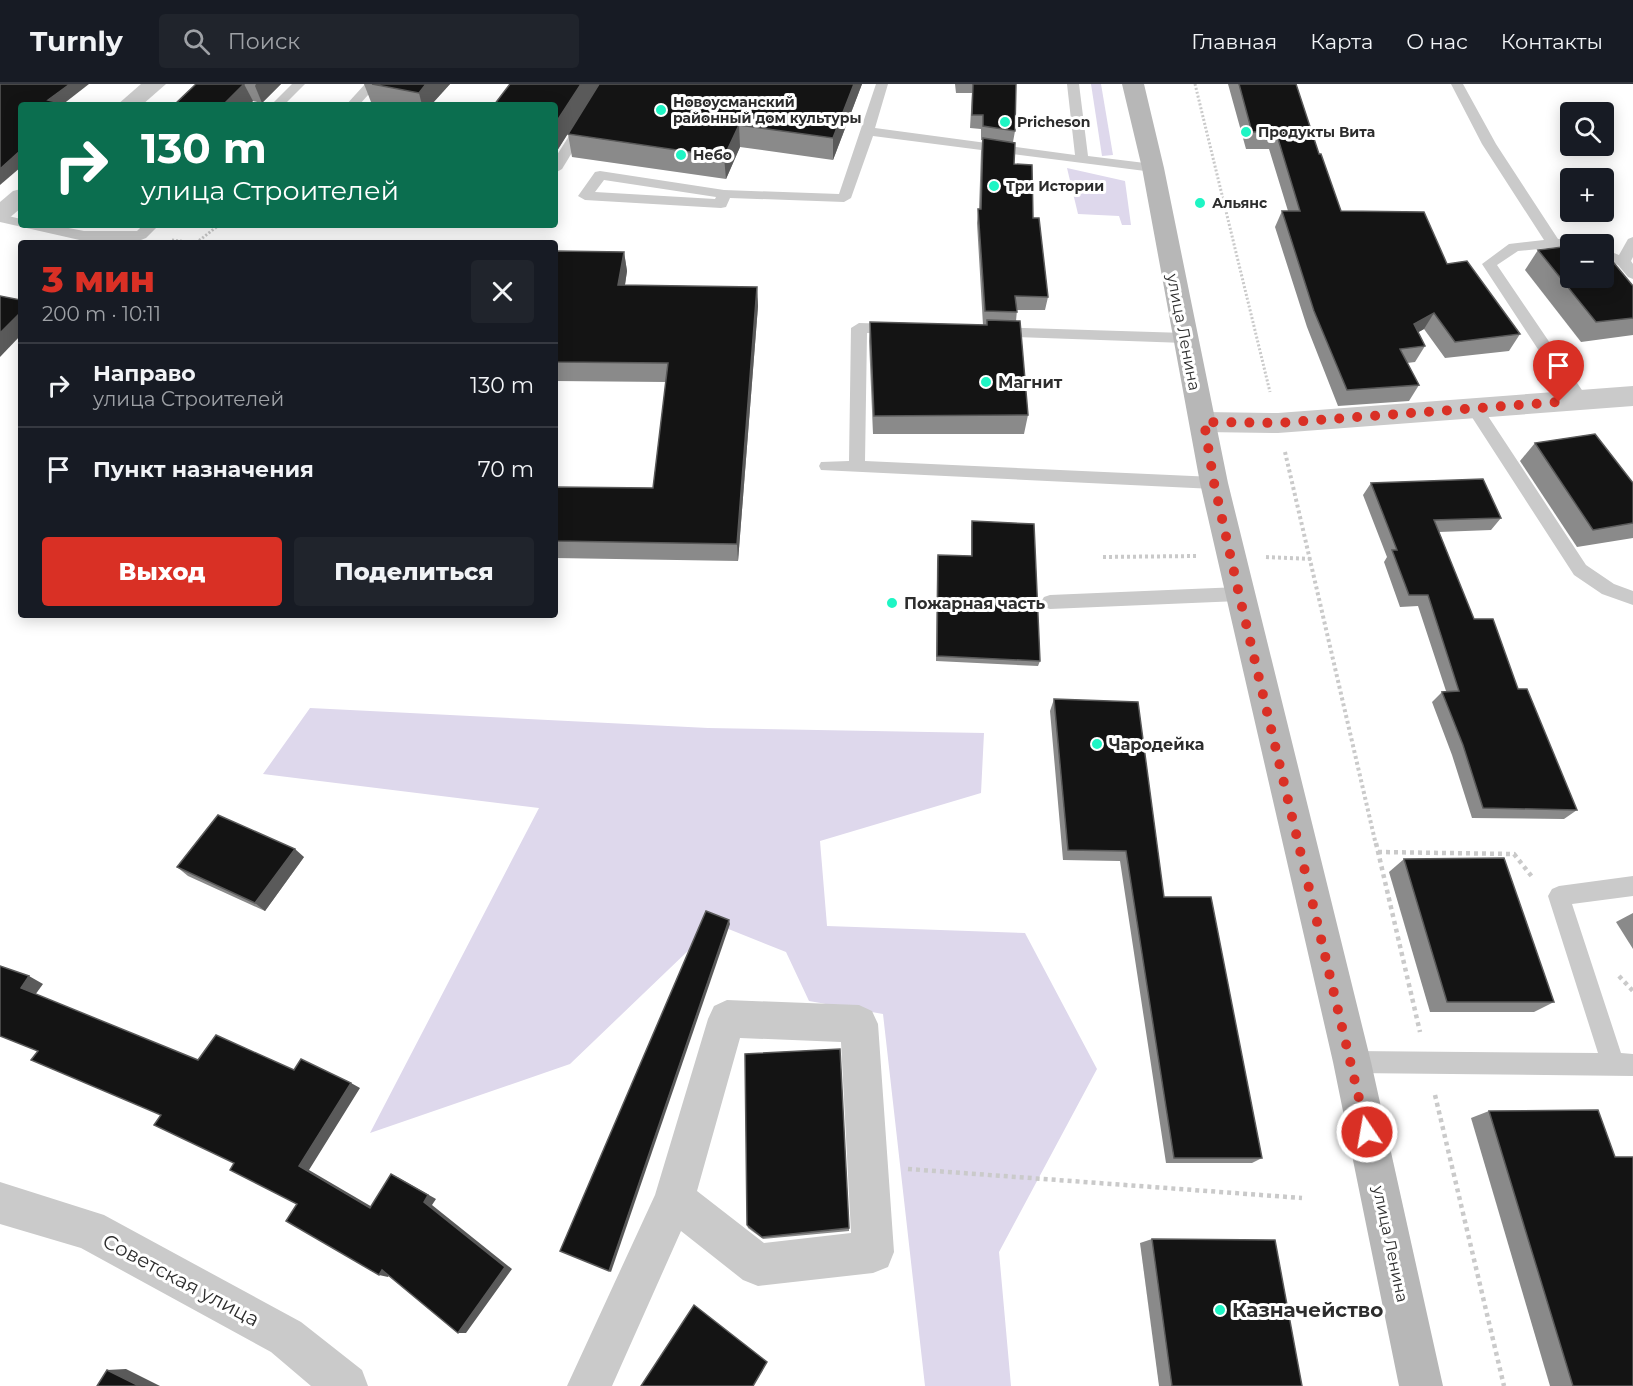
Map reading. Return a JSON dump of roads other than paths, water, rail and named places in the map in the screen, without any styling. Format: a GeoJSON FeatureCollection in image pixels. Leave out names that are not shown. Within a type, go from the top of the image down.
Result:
{"type":"FeatureCollection","features":[{"type":"Feature","properties":{"kind":"main road","name":"улица Ленина"},"geometry":{"type":"LineString","coordinates":[[1132,84],[1153,168],[1214,483],[1352,1062],[1421,1386]]}},
{"type":"Feature","properties":{"kind":"street"},"geometry":{"type":"LineString","coordinates":[[132,102],[155,84]]}},
{"type":"Feature","properties":{"kind":"street"},"geometry":{"type":"LineString","coordinates":[[0,216],[18,199]]}},
{"type":"Feature","properties":{"kind":"street"},"geometry":{"type":"LineString","coordinates":[[1204,422],[1278,423],[1633,396]]}},
{"type":"Feature","properties":{"kind":"street"},"geometry":{"type":"LineString","coordinates":[[589,1386],[674,1199],[727,1019],[859,1024],[873,1252],[758,1265],[674,1199]]}},
{"type":"Feature","properties":{"kind":"street","name":"Советская улица"},"geometry":{"type":"LineString","coordinates":[[0,1203],[88,1230],[286,1337],[346,1386]]}},
{"type":"Feature","properties":{"kind":"lane"},"geometry":{"type":"LineString","coordinates":[[280,102],[299,84]]}},
{"type":"Feature","properties":{"kind":"lane"},"geometry":{"type":"LineString","coordinates":[[355,102],[372,84]]}},
{"type":"Feature","properties":{"kind":"lane"},"geometry":{"type":"LineString","coordinates":[[558,164],[608,84]]}},
{"type":"Feature","properties":{"kind":"lane"},"geometry":{"type":"LineString","coordinates":[[724,194],[721,204],[585,196],[600,175],[724,194],[844,198],[882,84]]}},
{"type":"Feature","properties":{"kind":"lane"},"geometry":{"type":"LineString","coordinates":[[1073,84],[1082,160]]}},
{"type":"Feature","properties":{"kind":"lane"},"geometry":{"type":"LineString","coordinates":[[1457,84],[1489,144],[1554,244]]}},
{"type":"Feature","properties":{"kind":"lane"},"geometry":{"type":"LineString","coordinates":[[867,131],[1153,168]]}},
{"type":"Feature","properties":{"kind":"lane"},"geometry":{"type":"LineString","coordinates":[[0,216],[18,222]]}},
{"type":"Feature","properties":{"kind":"lane"},"geometry":{"type":"LineString","coordinates":[[45,228],[84,236],[141,235],[149,228]]}},
{"type":"Feature","properties":{"kind":"lane"},"geometry":{"type":"LineString","coordinates":[[1623,262],[1633,242]]}},
{"type":"Feature","properties":{"kind":"lane"},"geometry":{"type":"LineString","coordinates":[[1560,243],[1514,247],[1489,264],[1580,400]]}},
{"type":"Feature","properties":{"kind":"lane"},"geometry":{"type":"LineString","coordinates":[[1614,258],[1623,262],[1633,274]]}},
{"type":"Feature","properties":{"kind":"lane"},"geometry":{"type":"LineString","coordinates":[[857,467],[859,328],[916,330]]}},
{"type":"Feature","properties":{"kind":"lane"},"geometry":{"type":"LineString","coordinates":[[974,332],[1185,338]]}},
{"type":"Feature","properties":{"kind":"lane"},"geometry":{"type":"LineString","coordinates":[[1474,408],[1580,570],[1608,589],[1633,598]]}},
{"type":"Feature","properties":{"kind":"lane"},"geometry":{"type":"LineString","coordinates":[[827,466],[1214,483]]}},
{"type":"Feature","properties":{"kind":"lane"},"geometry":{"type":"LineString","coordinates":[[1050,602],[1239,594]]}},
{"type":"Feature","properties":{"kind":"lane"},"geometry":{"type":"LineString","coordinates":[[1352,1062],[1623,1065],[1566,921],[1559,896],[1633,886]]}},
{"type":"Feature","properties":{"kind":"place","name":"Новоусманский районный дом культуры"},"geometry":{"type":"Point","coordinates":[661,110]}},
{"type":"Feature","properties":{"kind":"place","name":"Pricheson"},"geometry":{"type":"Point","coordinates":[1005,122]}},
{"type":"Feature","properties":{"kind":"place","name":"Продукты Вита"},"geometry":{"type":"Point","coordinates":[1246,132]}},
{"type":"Feature","properties":{"kind":"place","name":"Небо"},"geometry":{"type":"Point","coordinates":[681,155]}},
{"type":"Feature","properties":{"kind":"place","name":"Три Истории"},"geometry":{"type":"Point","coordinates":[994,186]}},
{"type":"Feature","properties":{"kind":"place","name":"Альянс"},"geometry":{"type":"Point","coordinates":[1200,203]}},
{"type":"Feature","properties":{"kind":"place","name":"Магнит"},"geometry":{"type":"Point","coordinates":[986,382]}},
{"type":"Feature","properties":{"kind":"place","name":"Пожарная часть"},"geometry":{"type":"Point","coordinates":[892,603]}},
{"type":"Feature","properties":{"kind":"place","name":"Чародейка"},"geometry":{"type":"Point","coordinates":[1097,744]}},
{"type":"Feature","properties":{"kind":"place","name":"Казначейство"},"geometry":{"type":"Point","coordinates":[1220,1310]}}]}
